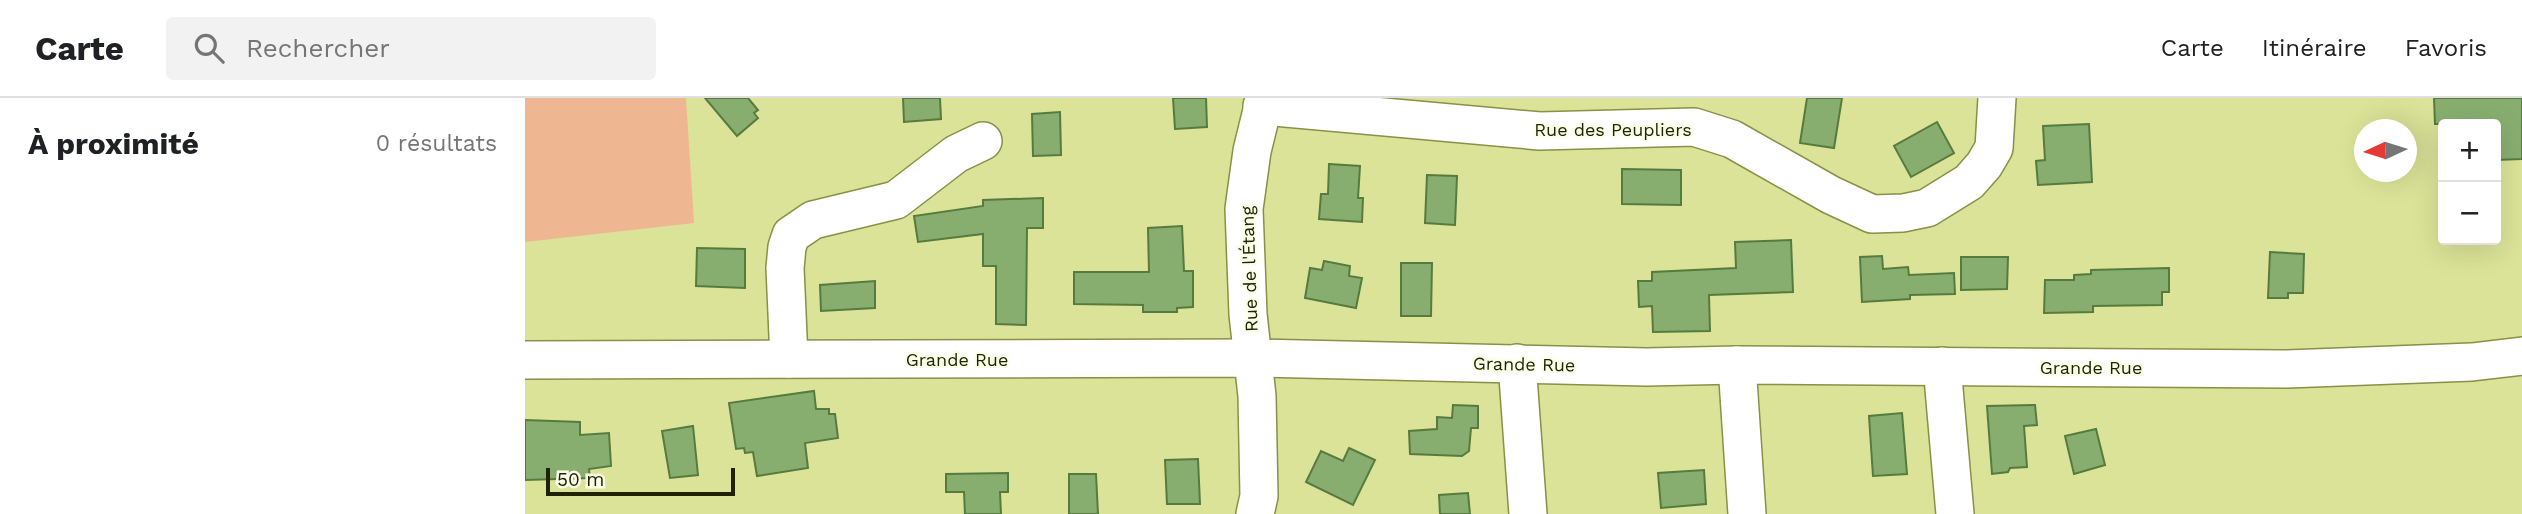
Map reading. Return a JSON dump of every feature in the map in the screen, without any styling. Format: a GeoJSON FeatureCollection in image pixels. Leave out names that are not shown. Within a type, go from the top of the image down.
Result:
{"type":"FeatureCollection","features":[{"type":"Feature","properties":{"kind":"street","name":"Rue des Peupliers"},"geometry":{"type":"LineString","coordinates":[[1263,102],[1540,131],[1695,127],[1732,139],[1831,195],[1872,214],[1903,213],[1927,208],[1969,182],[1994,148],[1997,98]]}},
{"type":"Feature","properties":{"kind":"street","name":"Rue de l'Étang"},"geometry":{"type":"LineString","coordinates":[[1255,514],[1259,496],[1254,358],[1248,314],[1244,209],[1252,151],[1263,102]]}},
{"type":"Feature","properties":{"kind":"street"},"geometry":{"type":"LineString","coordinates":[[789,359],[785,268],[786,247],[791,236],[813,220],[897,200],[956,154],[983,141]]}},
{"type":"Feature","properties":{"kind":"street","name":"Grande Rue"},"geometry":{"type":"LineString","coordinates":[[525,360],[1254,358],[1647,367],[1737,365],[2287,369],[2472,362],[2522,356]]}},
{"type":"Feature","properties":{"kind":"street"},"geometry":{"type":"LineString","coordinates":[[1517,363],[1528,514]]}},
{"type":"Feature","properties":{"kind":"street"},"geometry":{"type":"LineString","coordinates":[[1737,365],[1747,514]]}},
{"type":"Feature","properties":{"kind":"street"},"geometry":{"type":"LineString","coordinates":[[1942,366],[1955,514]]}},
{"type":"Feature","properties":{"kind":"shaded area"},"geometry":{"type":"Polygon","coordinates":[[[525,98],[686,98],[694,223],[525,242],[525,98]]]}},
{"type":"Feature","properties":{"kind":"building"},"geometry":{"type":"Polygon","coordinates":[[[705,98],[748,98],[758,110],[754,113],[758,118],[737,136],[705,98]]]}},
{"type":"Feature","properties":{"kind":"building"},"geometry":{"type":"Polygon","coordinates":[[[903,98],[940,98],[941,119],[904,122],[903,98]]]}},
{"type":"Feature","properties":{"kind":"building"},"geometry":{"type":"Polygon","coordinates":[[[1173,98],[1206,98],[1207,127],[1175,129],[1173,98]]]}},
{"type":"Feature","properties":{"kind":"building"},"geometry":{"type":"Polygon","coordinates":[[[1807,98],[1842,98],[1834,148],[1800,143],[1807,98]]]}},
{"type":"Feature","properties":{"kind":"building"},"geometry":{"type":"Polygon","coordinates":[[[2434,98],[2522,98],[2522,159],[2501,160],[2501,119],[2438,119],[2438,124],[2435,124],[2434,98]]]}},
{"type":"Feature","properties":{"kind":"building"},"geometry":{"type":"Polygon","coordinates":[[[1060,112],[1061,155],[1033,156],[1032,114],[1060,112]]]}},
{"type":"Feature","properties":{"kind":"building"},"geometry":{"type":"Polygon","coordinates":[[[1937,122],[1954,153],[1911,177],[1894,146],[1937,122]]]}},
{"type":"Feature","properties":{"kind":"building"},"geometry":{"type":"Polygon","coordinates":[[[2089,124],[2092,182],[2038,185],[2036,161],[2045,160],[2043,126],[2089,124]]]}},
{"type":"Feature","properties":{"kind":"building"},"geometry":{"type":"Polygon","coordinates":[[[1329,164],[1360,166],[1358,198],[1363,198],[1362,222],[1319,219],[1321,194],[1328,194],[1329,164]]]}},
{"type":"Feature","properties":{"kind":"building"},"geometry":{"type":"Polygon","coordinates":[[[1622,169],[1681,170],[1681,205],[1622,204],[1622,169]]]}},
{"type":"Feature","properties":{"kind":"building"},"geometry":{"type":"Polygon","coordinates":[[[1427,175],[1457,176],[1455,225],[1425,223],[1427,175]]]}},
{"type":"Feature","properties":{"kind":"building"},"geometry":{"type":"Polygon","coordinates":[[[1043,198],[1043,228],[1027,228],[1026,325],[996,324],[996,266],[983,266],[983,234],[918,242],[914,216],[983,206],[983,200],[1043,198]]]}},
{"type":"Feature","properties":{"kind":"building"},"geometry":{"type":"Polygon","coordinates":[[[1182,226],[1184,271],[1193,271],[1193,307],[1177,308],[1177,312],[1143,312],[1143,305],[1074,304],[1074,272],[1149,272],[1148,228],[1182,226]]]}},
{"type":"Feature","properties":{"kind":"building"},"geometry":{"type":"Polygon","coordinates":[[[1791,240],[1793,292],[1709,295],[1710,331],[1653,332],[1652,306],[1639,307],[1638,281],[1652,281],[1652,272],[1736,268],[1735,242],[1791,240]]]}},
{"type":"Feature","properties":{"kind":"building"},"geometry":{"type":"Polygon","coordinates":[[[697,248],[745,249],[745,288],[696,286],[697,248]]]}},
{"type":"Feature","properties":{"kind":"building"},"geometry":{"type":"Polygon","coordinates":[[[2270,252],[2304,254],[2303,293],[2288,293],[2288,298],[2268,298],[2270,252]]]}},
{"type":"Feature","properties":{"kind":"building"},"geometry":{"type":"Polygon","coordinates":[[[1882,256],[1883,269],[1908,267],[1909,275],[1954,273],[1955,294],[1910,295],[1910,299],[1862,302],[1860,257],[1882,256]]]}},
{"type":"Feature","properties":{"kind":"building"},"geometry":{"type":"Polygon","coordinates":[[[1961,257],[2008,257],[2007,289],[1961,290],[1961,257]]]}},
{"type":"Feature","properties":{"kind":"building"},"geometry":{"type":"Polygon","coordinates":[[[1324,261],[1350,266],[1349,276],[1362,278],[1356,308],[1305,298],[1310,268],[1322,270],[1324,261]]]}},
{"type":"Feature","properties":{"kind":"building"},"geometry":{"type":"Polygon","coordinates":[[[1401,263],[1432,263],[1431,316],[1401,316],[1401,263]]]}},
{"type":"Feature","properties":{"kind":"building"},"geometry":{"type":"Polygon","coordinates":[[[2169,268],[2169,292],[2162,292],[2162,305],[2093,306],[2093,312],[2044,313],[2045,280],[2074,280],[2074,275],[2091,274],[2091,270],[2169,268]]]}},
{"type":"Feature","properties":{"kind":"building"},"geometry":{"type":"Polygon","coordinates":[[[875,281],[875,308],[821,311],[820,285],[875,281]]]}},
{"type":"Feature","properties":{"kind":"building"},"geometry":{"type":"Polygon","coordinates":[[[814,391],[816,409],[829,409],[829,414],[835,414],[838,438],[805,443],[808,468],[757,476],[753,452],[745,453],[744,448],[736,449],[729,403],[814,391]]]}},
{"type":"Feature","properties":{"kind":"building"},"geometry":{"type":"Polygon","coordinates":[[[1453,405],[1478,406],[1478,428],[1471,428],[1469,451],[1462,456],[1410,454],[1409,431],[1437,429],[1437,417],[1452,418],[1453,405]]]}},
{"type":"Feature","properties":{"kind":"building"},"geometry":{"type":"Polygon","coordinates":[[[2035,405],[2037,425],[2024,426],[2027,467],[2010,468],[2008,472],[1992,474],[1987,406],[2035,405]]]}},
{"type":"Feature","properties":{"kind":"building"},"geometry":{"type":"Polygon","coordinates":[[[1902,413],[1907,474],[1873,476],[1869,416],[1902,413]]]}},
{"type":"Feature","properties":{"kind":"building"},"geometry":{"type":"Polygon","coordinates":[[[525,420],[580,422],[580,435],[609,433],[611,466],[589,469],[590,478],[525,480],[525,420]]]}},
{"type":"Feature","properties":{"kind":"building"},"geometry":{"type":"Polygon","coordinates":[[[693,426],[698,475],[670,478],[662,431],[693,426]]]}},
{"type":"Feature","properties":{"kind":"building"},"geometry":{"type":"Polygon","coordinates":[[[2096,429],[2105,465],[2074,474],[2065,436],[2096,429]]]}},
{"type":"Feature","properties":{"kind":"building"},"geometry":{"type":"Polygon","coordinates":[[[1349,448],[1375,460],[1353,505],[1306,482],[1321,451],[1343,461],[1349,448]]]}},
{"type":"Feature","properties":{"kind":"building"},"geometry":{"type":"Polygon","coordinates":[[[1198,459],[1200,504],[1167,504],[1165,460],[1198,459]]]}},
{"type":"Feature","properties":{"kind":"building"},"geometry":{"type":"Polygon","coordinates":[[[1704,470],[1706,504],[1661,508],[1658,473],[1704,470]]]}},
{"type":"Feature","properties":{"kind":"building"},"geometry":{"type":"Polygon","coordinates":[[[1008,473],[1008,492],[1000,492],[1001,514],[965,514],[964,492],[946,492],[946,474],[1008,473]]]}},
{"type":"Feature","properties":{"kind":"building"},"geometry":{"type":"Polygon","coordinates":[[[1069,474],[1096,474],[1098,514],[1069,514],[1069,474]]]}},
{"type":"Feature","properties":{"kind":"building"},"geometry":{"type":"Polygon","coordinates":[[[1468,493],[1470,514],[1440,514],[1439,495],[1468,493]]]}}]}
